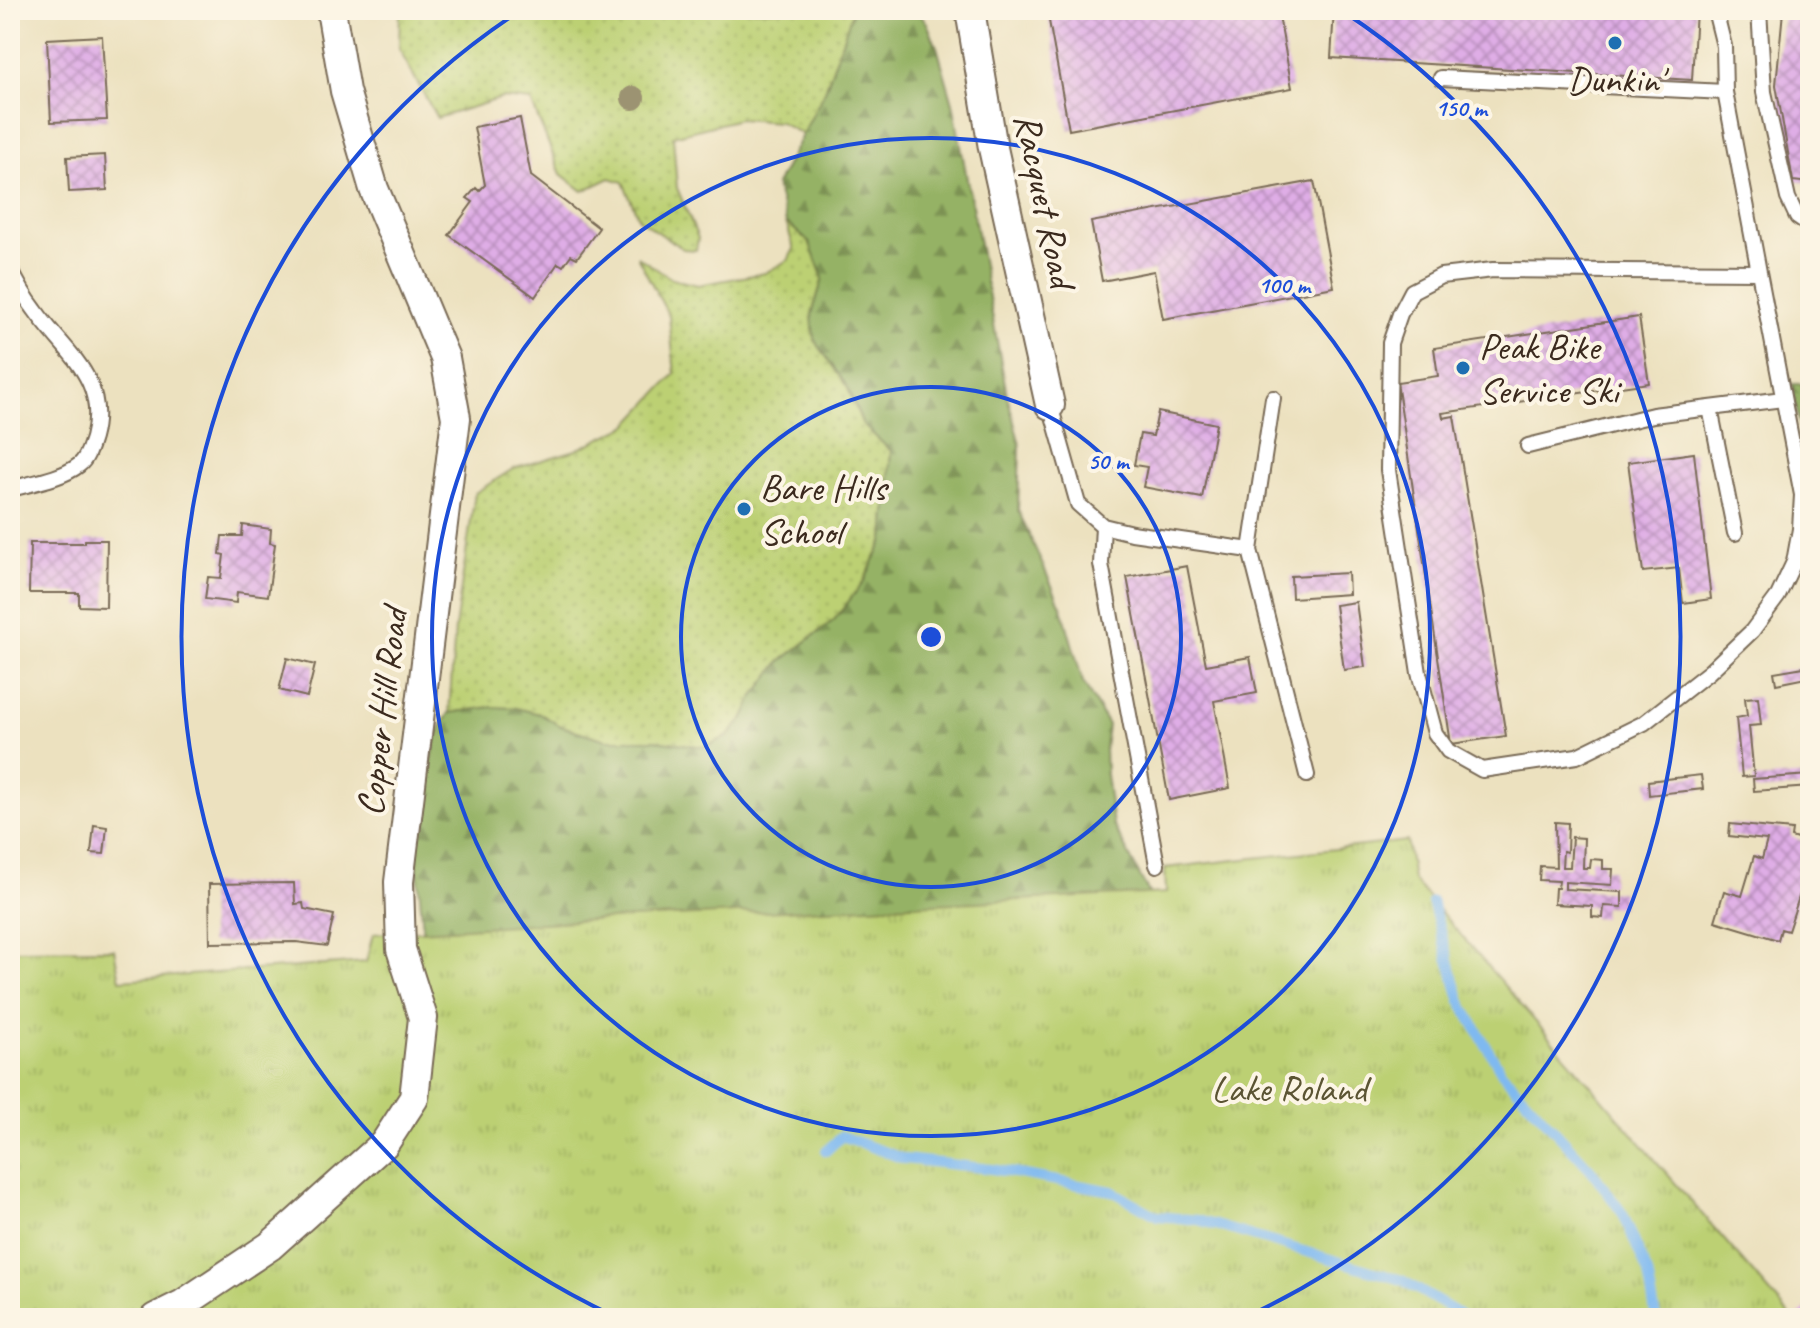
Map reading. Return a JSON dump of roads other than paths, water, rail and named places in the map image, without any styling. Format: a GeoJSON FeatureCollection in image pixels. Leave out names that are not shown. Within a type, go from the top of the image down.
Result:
{"type":"FeatureCollection","features":[{"type":"Feature","properties":{"kind":"street","name":"Copper Hill Road"},"geometry":{"type":"LineString","coordinates":[[155,1318],[183,1304],[270,1246],[384,1144],[414,1098],[423,1018],[401,949],[399,882],[456,418],[445,358],[374,189],[345,91],[331,10]]}},
{"type":"Feature","properties":{"kind":"street","name":"Racquet Road"},"geometry":{"type":"LineString","coordinates":[[970,10],[993,148],[1050,405]]}},
{"type":"Feature","properties":{"kind":"lane"},"geometry":{"type":"LineString","coordinates":[[1715,10],[1724,46],[1725,92],[1802,495],[1794,562],[1778,596],[1752,631],[1709,672],[1644,723],[1577,756],[1482,770],[1448,751],[1435,733],[1419,673],[1388,470],[1390,343],[1412,291],[1441,276],[1493,270],[1759,272]]}},
{"type":"Feature","properties":{"kind":"lane"},"geometry":{"type":"LineString","coordinates":[[1759,10],[1764,92],[1788,198],[1797,217],[1810,226]]}},
{"type":"Feature","properties":{"kind":"lane"},"geometry":{"type":"LineString","coordinates":[[1441,78],[1725,92]]}},
{"type":"Feature","properties":{"kind":"lane"},"geometry":{"type":"LineString","coordinates":[[10,268],[36,313],[66,345],[89,381],[95,398],[95,431],[90,449],[81,464],[50,479],[10,489]]}},
{"type":"Feature","properties":{"kind":"lane"},"geometry":{"type":"LineString","coordinates":[[1273,398],[1250,550],[1307,775]]}},
{"type":"Feature","properties":{"kind":"lane"},"geometry":{"type":"LineString","coordinates":[[1528,446],[1653,415],[1783,399]]}},
{"type":"Feature","properties":{"kind":"lane"},"geometry":{"type":"LineString","coordinates":[[1050,405],[1078,504],[1103,526],[1250,550]]}},
{"type":"Feature","properties":{"kind":"lane"},"geometry":{"type":"LineString","coordinates":[[1710,408],[1735,533]]}},
{"type":"Feature","properties":{"kind":"lane"},"geometry":{"type":"LineString","coordinates":[[1103,526],[1101,564],[1157,865]]}},
{"type":"Feature","properties":{"kind":"waterway"},"geometry":{"type":"LineString","coordinates":[[1432,902],[1461,1002],[1502,1073],[1592,1171],[1623,1214],[1648,1274],[1656,1318]]}},
{"type":"Feature","properties":{"kind":"waterway"},"geometry":{"type":"LineString","coordinates":[[826,1151],[842,1136],[904,1159],[992,1169],[1112,1191],[1157,1216],[1198,1220],[1402,1280],[1466,1318]]}},
{"type":"Feature","properties":{"kind":"place","name":"Dunkin'"},"geometry":{"type":"Point","coordinates":[1615,43]}},
{"type":"Feature","properties":{"kind":"place","name":"Peak Bike Service Ski"},"geometry":{"type":"Point","coordinates":[1463,368]}},
{"type":"Feature","properties":{"kind":"place","name":"Bare Hills School"},"geometry":{"type":"Point","coordinates":[744,509]}},
{"type":"Feature","properties":{"kind":"park label","name":"Lake Roland"},"geometry":{"type":"Point","coordinates":[1289,1088]}}]}
